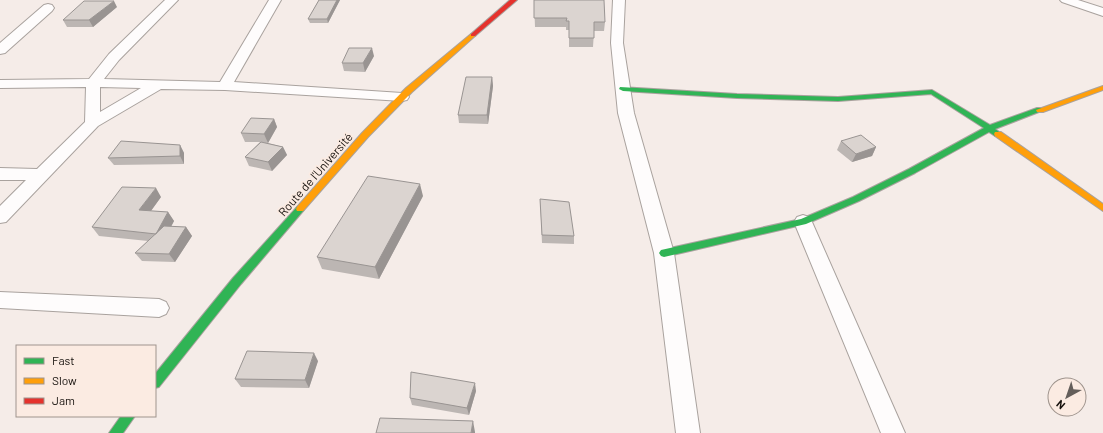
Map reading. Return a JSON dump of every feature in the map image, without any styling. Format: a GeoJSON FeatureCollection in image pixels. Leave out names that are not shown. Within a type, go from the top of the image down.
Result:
{"type":"FeatureCollection","features":[{"type":"Feature","properties":{"kind":"street"},"geometry":{"type":"LineString","coordinates":[[93,123],[93,83],[114,57],[172,0]]}},
{"type":"Feature","properties":{"kind":"street"},"geometry":{"type":"LineString","coordinates":[[225,86],[275,0]]}},
{"type":"Feature","properties":{"kind":"street","name":"Route de l'Université"},"geometry":{"type":"LineString","coordinates":[[156,382],[237,281],[402,96],[514,0]]}},
{"type":"Feature","properties":{"kind":"street"},"geometry":{"type":"LineString","coordinates":[[619,0],[617,43],[626,113],[664,253],[688,433]]}},
{"type":"Feature","properties":{"kind":"street"},"geometry":{"type":"LineString","coordinates":[[1066,0],[1103,12]]}},
{"type":"Feature","properties":{"kind":"street"},"geometry":{"type":"LineString","coordinates":[[0,50],[48,8]]}},
{"type":"Feature","properties":{"kind":"street"},"geometry":{"type":"LineString","coordinates":[[0,84],[93,83],[225,86],[402,96]]}},
{"type":"Feature","properties":{"kind":"street"},"geometry":{"type":"LineString","coordinates":[[0,217],[93,123],[157,85]]}},
{"type":"Feature","properties":{"kind":"street"},"geometry":{"type":"LineString","coordinates":[[664,253],[803,222],[856,199],[912,171],[990,128],[1088,92],[1103,88]]}},
{"type":"Feature","properties":{"kind":"street"},"geometry":{"type":"LineString","coordinates":[[623,89],[737,96],[838,99],[932,92],[990,128],[1103,208]]}},
{"type":"Feature","properties":{"kind":"street"},"geometry":{"type":"LineString","coordinates":[[0,174],[40,175]]}},
{"type":"Feature","properties":{"kind":"street"},"geometry":{"type":"LineString","coordinates":[[803,222],[893,433]]}},
{"type":"Feature","properties":{"kind":"street"},"geometry":{"type":"LineString","coordinates":[[0,300],[159,308]]}},
{"type":"Feature","properties":{"kind":"street"},"geometry":{"type":"LineString","coordinates":[[115,433],[128,417]]}},
{"type":"Feature","properties":{"kind":"building"},"geometry":{"type":"Polygon","coordinates":[[[319,0],[337,0],[327,19],[308,19],[319,0]]]}},
{"type":"Feature","properties":{"kind":"building"},"geometry":{"type":"Polygon","coordinates":[[[534,0],[604,0],[605,22],[594,22],[594,38],[569,38],[569,21],[566,21],[567,18],[534,18],[534,0]]]}},
{"type":"Feature","properties":{"kind":"building"},"geometry":{"type":"Polygon","coordinates":[[[84,1],[114,1],[89,20],[63,20],[84,1]]]}},
{"type":"Feature","properties":{"kind":"building"},"geometry":{"type":"Polygon","coordinates":[[[349,48],[372,48],[363,63],[342,63],[349,48]]]}},
{"type":"Feature","properties":{"kind":"building"},"geometry":{"type":"Polygon","coordinates":[[[466,77],[492,77],[487,115],[458,115],[466,77]]]}},
{"type":"Feature","properties":{"kind":"building"},"geometry":{"type":"Polygon","coordinates":[[[251,118],[274,119],[264,134],[241,133],[251,118]]]}},
{"type":"Feature","properties":{"kind":"building"},"geometry":{"type":"Polygon","coordinates":[[[861,135],[876,147],[856,154],[841,141],[861,135]]]}},
{"type":"Feature","properties":{"kind":"building"},"geometry":{"type":"Polygon","coordinates":[[[121,141],[180,145],[180,156],[108,158],[121,141]]]}},
{"type":"Feature","properties":{"kind":"building"},"geometry":{"type":"Polygon","coordinates":[[[261,142],[283,147],[268,162],[245,157],[261,142]]]}},
{"type":"Feature","properties":{"kind":"building"},"geometry":{"type":"Polygon","coordinates":[[[368,176],[420,184],[375,267],[317,257],[368,176]]]}},
{"type":"Feature","properties":{"kind":"building"},"geometry":{"type":"Polygon","coordinates":[[[122,187],[156,188],[139,210],[168,212],[156,234],[92,227],[122,187]]]}},
{"type":"Feature","properties":{"kind":"building"},"geometry":{"type":"Polygon","coordinates":[[[540,199],[569,202],[574,236],[542,235],[540,199]]]}},
{"type":"Feature","properties":{"kind":"building"},"geometry":{"type":"Polygon","coordinates":[[[164,226],[186,227],[169,254],[135,253],[164,226]]]}},
{"type":"Feature","properties":{"kind":"building"},"geometry":{"type":"Polygon","coordinates":[[[247,351],[314,353],[305,380],[235,379],[247,351]]]}},
{"type":"Feature","properties":{"kind":"building"},"geometry":{"type":"Polygon","coordinates":[[[411,372],[475,383],[467,408],[410,398],[411,372]]]}},
{"type":"Feature","properties":{"kind":"building"},"geometry":{"type":"Polygon","coordinates":[[[380,418],[473,421],[471,433],[376,433],[380,418]]]}},
{"type":"Feature","properties":{"kind":"traffic: fast"},"geometry":{"type":"LineString","coordinates":[[623,89],[737,96],[838,99],[932,92],[998,134]]}},
{"type":"Feature","properties":{"kind":"traffic: fast"},"geometry":{"type":"LineString","coordinates":[[664,253],[803,222],[856,199],[912,171],[990,128],[1040,110]]}},
{"type":"Feature","properties":{"kind":"traffic: fast"},"geometry":{"type":"LineString","coordinates":[[156,382],[237,281],[300,209]]}},
{"type":"Feature","properties":{"kind":"traffic: fast"},"geometry":{"type":"LineString","coordinates":[[115,433],[128,417]]}},
{"type":"Feature","properties":{"kind":"traffic: slow"},"geometry":{"type":"LineString","coordinates":[[300,209],[365,135],[409,90],[473,35]]}},
{"type":"Feature","properties":{"kind":"traffic: slow"},"geometry":{"type":"LineString","coordinates":[[1040,110],[1103,88]]}},
{"type":"Feature","properties":{"kind":"traffic: slow"},"geometry":{"type":"LineString","coordinates":[[998,134],[1103,208]]}},
{"type":"Feature","properties":{"kind":"traffic: jam"},"geometry":{"type":"LineString","coordinates":[[473,35],[514,0]]}}]}
